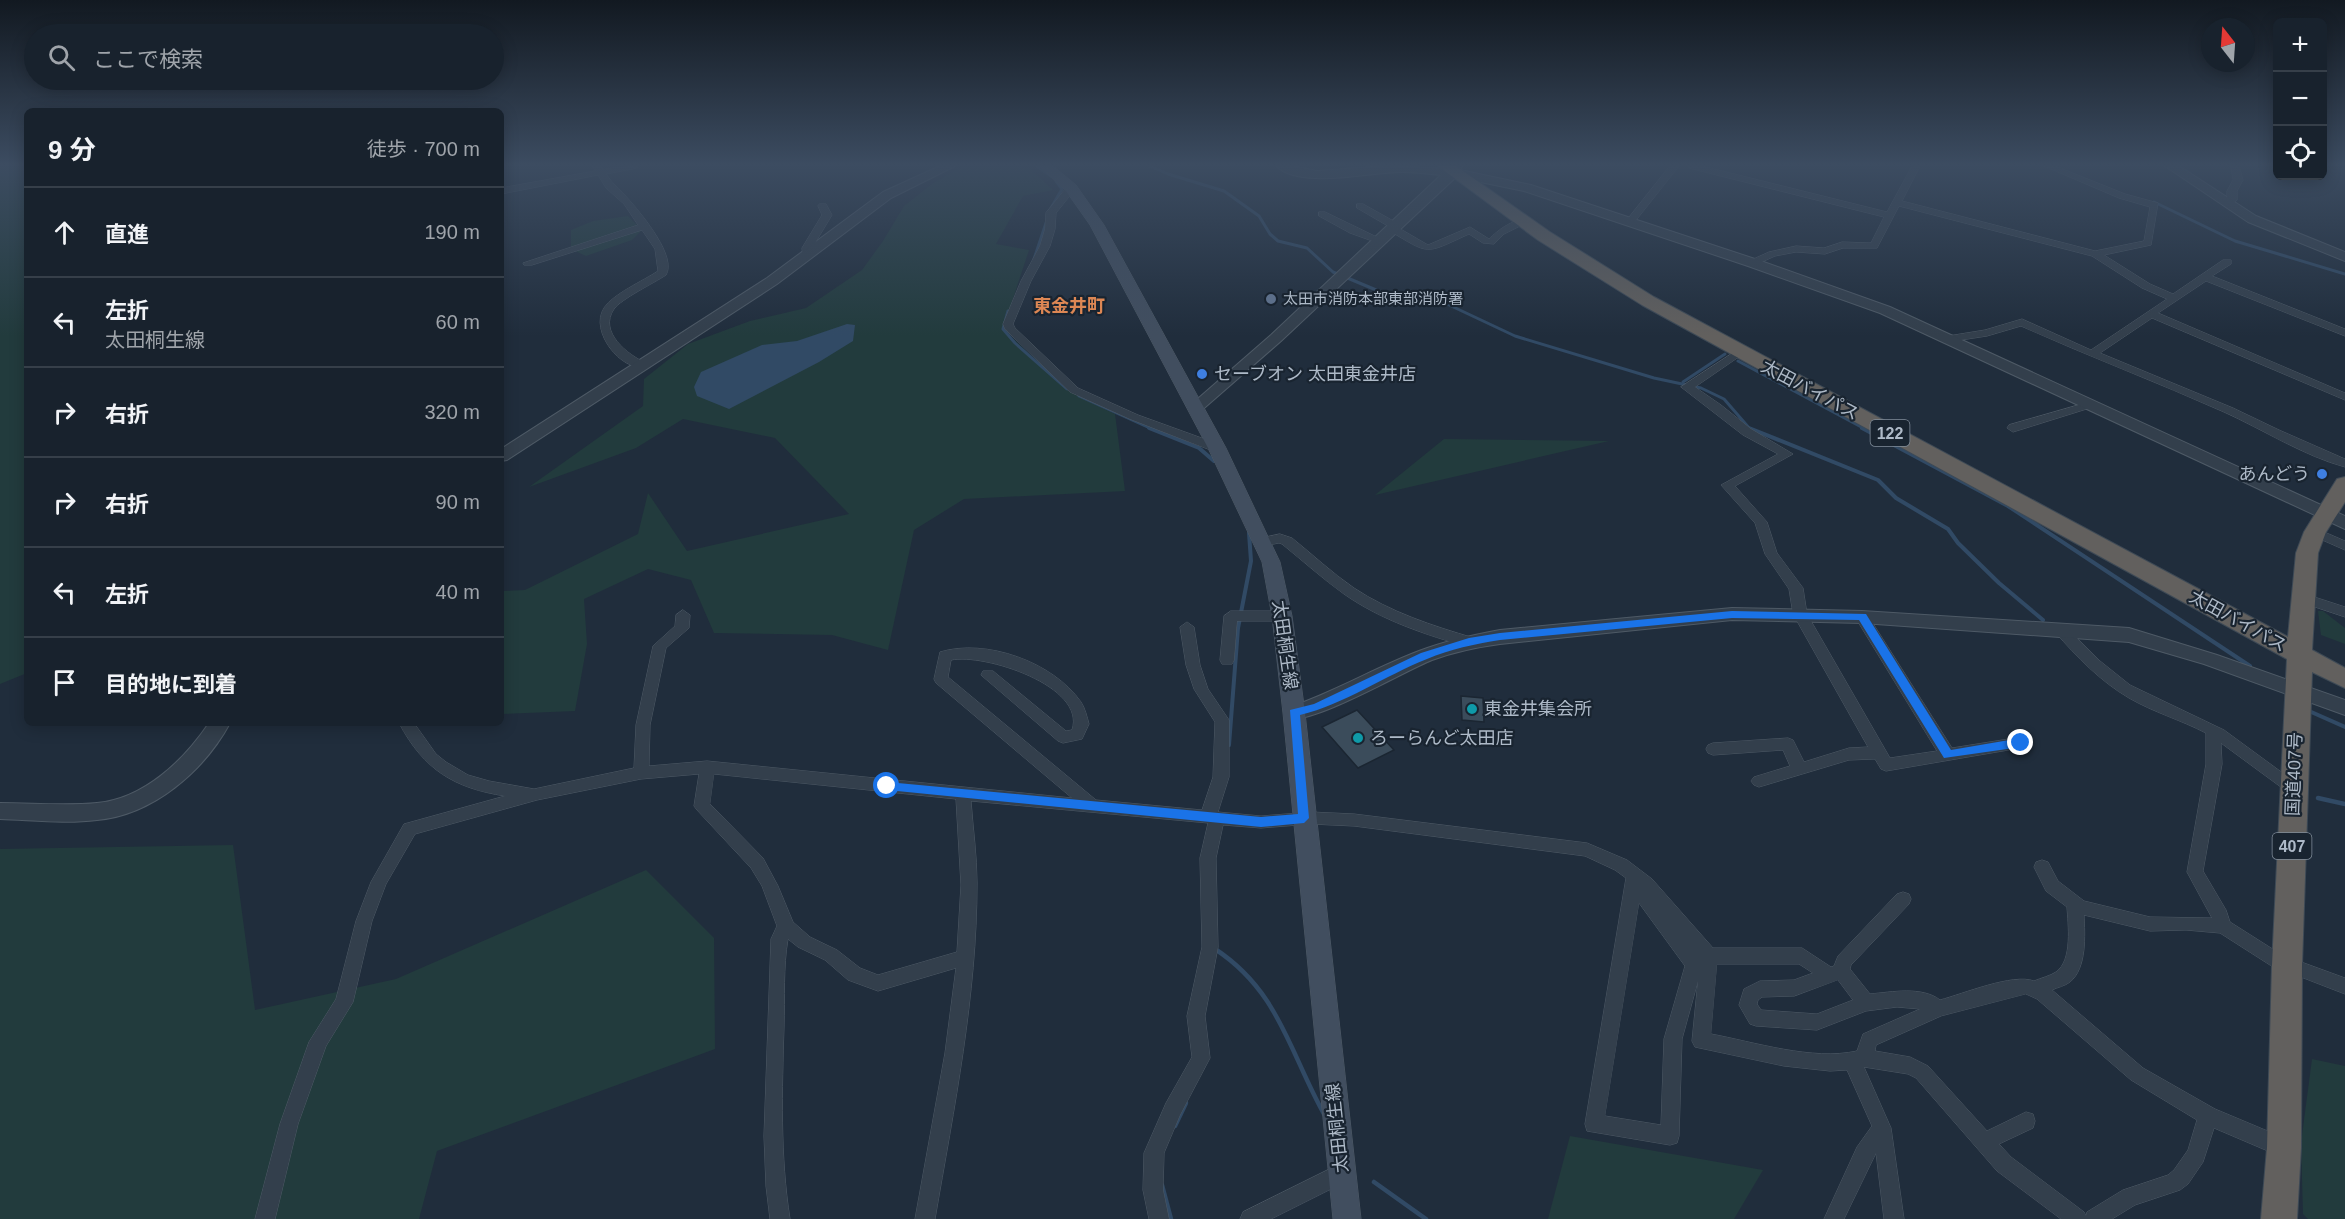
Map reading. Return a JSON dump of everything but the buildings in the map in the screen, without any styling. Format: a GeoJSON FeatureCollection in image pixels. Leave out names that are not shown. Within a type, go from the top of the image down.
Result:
{"type":"FeatureCollection","features":[{"type":"Feature","properties":{"kind":"highway","name":"太田バイパス"},"geometry":{"type":"LineString","coordinates":[[1524,223],[1616,282],[1739,352],[2300,648],[2345,665]]}},
{"type":"Feature","properties":{"kind":"highway","name":"太田バイパス"},"geometry":{"type":"LineString","coordinates":[[1535,223],[1657,298],[2300,648],[2345,679]]}},
{"type":"Feature","properties":{"kind":"highway","name":"国道407号"},"geometry":{"type":"LineString","coordinates":[[2279,1219],[2284,1148],[2287,965],[2302,598],[2307,553],[2328,523],[2345,484]]}},
{"type":"Feature","properties":{"kind":"main road","name":"太田桐生線"},"geometry":{"type":"LineString","coordinates":[[1096,223],[1217,448],[1271,562],[1282,616],[1294,713],[1347,1219]]}},
{"type":"Feature","properties":{"kind":"street"},"geometry":{"type":"LineString","coordinates":[[642,223],[660,249],[663,271],[654,280],[613,304],[607,309],[605,316],[607,333],[614,345],[625,357],[642,365]]}},
{"type":"Feature","properties":{"kind":"street"},"geometry":{"type":"LineString","coordinates":[[806,257],[807,248],[822,223]]}},
{"type":"Feature","properties":{"kind":"street"},"geometry":{"type":"LineString","coordinates":[[504,454],[806,257],[851,223]]}},
{"type":"Feature","properties":{"kind":"street"},"geometry":{"type":"LineString","coordinates":[[1052,223],[1037,265],[1029,276],[1008,324],[1010,329],[1074,390],[1134,417],[1217,448]]}},
{"type":"Feature","properties":{"kind":"street"},"geometry":{"type":"LineString","coordinates":[[1338,223],[1378,240]]}},
{"type":"Feature","properties":{"kind":"street"},"geometry":{"type":"LineString","coordinates":[[1387,223],[1426,248],[1431,248],[1470,230],[1486,242],[1491,242],[1500,232],[1521,223]]}},
{"type":"Feature","properties":{"kind":"street"},"geometry":{"type":"LineString","coordinates":[[1198,406],[1276,338],[1396,223]]}},
{"type":"Feature","properties":{"kind":"street"},"geometry":{"type":"LineString","coordinates":[[1633,223],[1862,301],[1948,339],[2089,405],[2328,523],[2345,546]]}},
{"type":"Feature","properties":{"kind":"street"},"geometry":{"type":"LineString","coordinates":[[1753,263],[1772,254],[1796,249],[1825,251],[1842,245],[1874,246],[1886,223]]}},
{"type":"Feature","properties":{"kind":"street"},"geometry":{"type":"LineString","coordinates":[[1977,223],[2095,254],[2138,282],[2174,298]]}},
{"type":"Feature","properties":{"kind":"street"},"geometry":{"type":"LineString","coordinates":[[2095,254],[2148,243],[2152,223]]}},
{"type":"Feature","properties":{"kind":"street"},"geometry":{"type":"LineString","coordinates":[[2263,223],[2280,232],[2345,257]]}},
{"type":"Feature","properties":{"kind":"street"},"geometry":{"type":"LineString","coordinates":[[528,262],[644,226]]}},
{"type":"Feature","properties":{"kind":"street"},"geometry":{"type":"LineString","coordinates":[[2092,354],[2227,262]]}},
{"type":"Feature","properties":{"kind":"street"},"geometry":{"type":"LineString","coordinates":[[2205,277],[2345,333]]}},
{"type":"Feature","properties":{"kind":"street"},"geometry":{"type":"LineString","coordinates":[[2151,314],[2345,397]]}},
{"type":"Feature","properties":{"kind":"street"},"geometry":{"type":"LineString","coordinates":[[1948,339],[1987,333],[2022,322],[2345,462]]}},
{"type":"Feature","properties":{"kind":"street"},"geometry":{"type":"LineString","coordinates":[[1739,352],[1687,387],[1717,407],[1747,432],[1787,454],[1727,485],[1761,522],[1770,554],[1796,588],[1800,614],[1886,765],[2021,743]]}},
{"type":"Feature","properties":{"kind":"street"},"geometry":{"type":"LineString","coordinates":[[2013,428],[2089,405]]}},
{"type":"Feature","properties":{"kind":"street"},"geometry":{"type":"LineString","coordinates":[[1263,542],[1280,538],[1287,541],[1349,591],[1375,606],[1430,631],[1469,642]]}},
{"type":"Feature","properties":{"kind":"street"},"geometry":{"type":"LineString","coordinates":[[2302,598],[2345,612]]}},
{"type":"Feature","properties":{"kind":"street"},"geometry":{"type":"LineString","coordinates":[[1294,713],[1317,707],[1425,656],[1469,642],[1732,614],[1862,617],[2129,635],[2162,643],[2266,678],[2345,708]]}},
{"type":"Feature","properties":{"kind":"street"},"geometry":{"type":"LineString","coordinates":[[641,773],[643,725],[660,646],[682,628],[683,615]]}},
{"type":"Feature","properties":{"kind":"street"},"geometry":{"type":"LineString","coordinates":[[1227,660],[1231,616],[1282,616]]}},
{"type":"Feature","properties":{"kind":"street"},"geometry":{"type":"LineString","coordinates":[[1862,617],[1948,755]]}},
{"type":"Feature","properties":{"kind":"street"},"geometry":{"type":"LineString","coordinates":[[1159,1219],[1153,1190],[1154,1153],[1173,1109],[1201,1058],[1196,1016],[1210,947],[1208,858],[1212,817],[1221,777],[1222,720],[1205,700],[1190,651],[1187,627]]}},
{"type":"Feature","properties":{"kind":"street"},"geometry":{"type":"LineString","coordinates":[[2060,629],[2090,661],[2119,683],[2162,708],[2188,717],[2213,731],[2278,780],[2294,789]]}},
{"type":"Feature","properties":{"kind":"street"},"geometry":{"type":"LineString","coordinates":[[988,675],[1063,737],[1077,735],[1082,723],[1077,707],[1069,696],[1040,674],[1022,666],[979,653],[954,652],[945,656],[941,679],[1092,806]]}},
{"type":"Feature","properties":{"kind":"street"},"geometry":{"type":"LineString","coordinates":[[0,811],[98,812],[130,803],[170,782],[206,744],[218,726]]}},
{"type":"Feature","properties":{"kind":"street"},"geometry":{"type":"LineString","coordinates":[[408,726],[432,759],[452,773],[468,781],[506,791],[537,794]]}},
{"type":"Feature","properties":{"kind":"street"},"geometry":{"type":"LineString","coordinates":[[2213,731],[2214,764],[2195,872],[2220,915],[2223,926]]}},
{"type":"Feature","properties":{"kind":"street"},"geometry":{"type":"LineString","coordinates":[[1713,749],[1788,744],[1800,770]]}},
{"type":"Feature","properties":{"kind":"street"},"geometry":{"type":"LineString","coordinates":[[1759,781],[1849,754],[1879,753]]}},
{"type":"Feature","properties":{"kind":"street"},"geometry":{"type":"LineString","coordinates":[[707,767],[702,806],[732,834],[758,864],[774,895],[786,927],[804,942],[831,955],[854,974],[878,983],[966,957]]}},
{"type":"Feature","properties":{"kind":"street"},"geometry":{"type":"LineString","coordinates":[[265,1219],[289,1124],[318,1042],[344,1002],[364,921],[379,882],[410,829],[537,794],[641,773],[707,767],[1261,822],[1304,818],[1354,820],[1587,850],[1621,865],[1634,879],[1694,964],[1673,1039],[1670,1136],[1594,1124],[1634,879]]}},
{"type":"Feature","properties":{"kind":"street"},"geometry":{"type":"LineString","coordinates":[[924,1219],[958,1036],[966,957],[969,883],[963,794]]}},
{"type":"Feature","properties":{"kind":"street"},"geometry":{"type":"LineString","coordinates":[[2042,867],[2052,886],[2075,904],[2096,912],[2150,924],[2223,926],[2276,960],[2345,986]]}},
{"type":"Feature","properties":{"kind":"street"},"geometry":{"type":"LineString","coordinates":[[1634,879],[1646,884],[1709,956],[1701,1041],[1816,1060],[1858,1060],[1910,1066],[1922,1072],[2004,1164],[2077,1219]]}},
{"type":"Feature","properties":{"kind":"street"},"geometry":{"type":"LineString","coordinates":[[1904,899],[1844,961],[1836,974],[1794,988],[1760,989],[1750,995],[1748,1005],[1756,1018],[1817,1022],[1866,1003],[1897,999],[1928,1002],[1938,1009]]}},
{"type":"Feature","properties":{"kind":"street"},"geometry":{"type":"LineString","coordinates":[[2035,990],[2043,983],[2055,981],[2066,975],[2071,969],[2076,929],[2075,904]]}},
{"type":"Feature","properties":{"kind":"street"},"geometry":{"type":"LineString","coordinates":[[780,1219],[772,1126],[773,1036],[778,939],[786,927]]}},
{"type":"Feature","properties":{"kind":"street"},"geometry":{"type":"LineString","coordinates":[[1709,956],[1802,956],[1836,974],[1866,1003]]}},
{"type":"Feature","properties":{"kind":"street"},"geometry":{"type":"LineString","coordinates":[[1894,1219],[1882,1128],[1858,1060],[1869,1040],[1938,1009],[2008,989],[2026,986],[2043,993],[2137,1074],[2208,1116],[2284,1148]]}},
{"type":"Feature","properties":{"kind":"street"},"geometry":{"type":"LineString","coordinates":[[2094,1219],[2130,1197],[2173,1183],[2181,1177],[2196,1155],[2208,1116]]}},
{"type":"Feature","properties":{"kind":"street"},"geometry":{"type":"LineString","coordinates":[[1984,1142],[2026,1121]]}},
{"type":"Feature","properties":{"kind":"street"},"geometry":{"type":"LineString","coordinates":[[1834,1219],[1864,1154],[1882,1128]]}},
{"type":"Feature","properties":{"kind":"street"},"geometry":{"type":"LineString","coordinates":[[1250,1219],[1342,1173]]}},
{"type":"Feature","properties":{"kind":"green space"},"geometry":{"type":"Polygon","coordinates":[[[0,223],[24,223],[24,674],[0,684],[0,223]]]}},
{"type":"Feature","properties":{"kind":"green space"},"geometry":{"type":"Polygon","coordinates":[[[588,223],[635,223],[642,230],[632,240],[586,256],[571,249],[571,230],[588,223]]]}},
{"type":"Feature","properties":{"kind":"green space"},"geometry":{"type":"Polygon","coordinates":[[[894,223],[1008,223],[996,244],[1029,250],[1003,329],[1070,392],[1115,414],[1125,491],[964,499],[914,530],[888,650],[832,635],[714,633],[691,580],[648,569],[584,599],[587,644],[575,711],[504,714],[504,591],[525,590],[638,534],[648,493],[687,551],[849,514],[775,438],[683,419],[636,448],[529,487],[643,406],[644,379],[688,344],[750,321],[806,308],[862,270],[894,223]]]}},
{"type":"Feature","properties":{"kind":"green space"},"geometry":{"type":"Polygon","coordinates":[[[1444,439],[1609,441],[1375,495],[1444,439]]]}},
{"type":"Feature","properties":{"kind":"green space"},"geometry":{"type":"Polygon","coordinates":[[[2318,611],[2323,611],[2345,628],[2345,644],[2321,635],[2318,611]]]}},
{"type":"Feature","properties":{"kind":"green space"},"geometry":{"type":"Polygon","coordinates":[[[233,845],[255,1010],[396,979],[646,870],[714,938],[715,1049],[437,1151],[419,1219],[0,1219],[0,849],[233,845]]]}},
{"type":"Feature","properties":{"kind":"green space"},"geometry":{"type":"Polygon","coordinates":[[[2312,1059],[2345,1066],[2345,1219],[2308,1219],[2303,1214],[2301,1143],[2312,1059]]]}},
{"type":"Feature","properties":{"kind":"green space"},"geometry":{"type":"Polygon","coordinates":[[[1570,1136],[1763,1170],[1734,1219],[1548,1219],[1570,1136]]]}},
{"type":"Feature","properties":{"kind":"water"},"geometry":{"type":"Polygon","coordinates":[[[847,324],[855,325],[853,341],[819,362],[729,409],[697,396],[694,387],[701,372],[762,345],[797,341],[847,324]]]}},
{"type":"Feature","properties":{"kind":"waterway"},"geometry":{"type":"LineString","coordinates":[[1034,259],[1046,223]]}},
{"type":"Feature","properties":{"kind":"waterway"},"geometry":{"type":"LineString","coordinates":[[1263,223],[1278,241],[1307,248],[1333,272],[1393,297],[1427,298],[1447,304],[1515,336],[1654,378],[1701,388],[1724,399],[1749,428]]}},
{"type":"Feature","properties":{"kind":"waterway"},"geometry":{"type":"LineString","coordinates":[[2197,223],[2235,241],[2345,274]]}},
{"type":"Feature","properties":{"kind":"waterway"},"geometry":{"type":"LineString","coordinates":[[1008,311],[1003,329],[1015,343],[1067,389]]}},
{"type":"Feature","properties":{"kind":"waterway"},"geometry":{"type":"LineString","coordinates":[[1683,382],[1725,354]]}},
{"type":"Feature","properties":{"kind":"waterway"},"geometry":{"type":"LineString","coordinates":[[1738,361],[1865,429]]}},
{"type":"Feature","properties":{"kind":"waterway"},"geometry":{"type":"LineString","coordinates":[[1079,396],[1152,429]]}},
{"type":"Feature","properties":{"kind":"waterway"},"geometry":{"type":"LineString","coordinates":[[1149,428],[1199,448],[1214,461]]}},
{"type":"Feature","properties":{"kind":"waterway"},"geometry":{"type":"LineString","coordinates":[[1749,428],[1878,480],[1896,498],[1948,529],[1958,543],[1999,583],[2043,620]]}},
{"type":"Feature","properties":{"kind":"waterway"},"geometry":{"type":"LineString","coordinates":[[1862,428],[2008,506],[2250,666]]}},
{"type":"Feature","properties":{"kind":"waterway"},"geometry":{"type":"LineString","coordinates":[[1229,745],[1238,628],[1251,561],[1249,533]]}},
{"type":"Feature","properties":{"kind":"waterway"},"geometry":{"type":"LineString","coordinates":[[2309,711],[2345,727]]}},
{"type":"Feature","properties":{"kind":"waterway"},"geometry":{"type":"LineString","coordinates":[[2318,798],[2345,804]]}},
{"type":"Feature","properties":{"kind":"waterway"},"geometry":{"type":"LineString","coordinates":[[1215,949],[1237,966],[1268,1003],[1324,1114]]}},
{"type":"Feature","properties":{"kind":"waterway"},"geometry":{"type":"LineString","coordinates":[[1175,1126],[1186,1103]]}},
{"type":"Feature","properties":{"kind":"waterway"},"geometry":{"type":"LineString","coordinates":[[1374,1182],[1426,1219]]}},
{"type":"Feature","properties":{"kind":"waterway"},"geometry":{"type":"LineString","coordinates":[[1162,1185],[1171,1219]]}},
{"type":"Feature","properties":{"kind":"place","name":"太田市消防本部東部消防署"},"geometry":{"type":"Point","coordinates":[1271,299]}},
{"type":"Feature","properties":{"kind":"place","name":"セーブオン 太田東金井店"},"geometry":{"type":"Point","coordinates":[1202,374]}},
{"type":"Feature","properties":{"kind":"place","name":"あんどう"},"geometry":{"type":"Point","coordinates":[2322,474]}},
{"type":"Feature","properties":{"kind":"place","name":"東金井集会所"},"geometry":{"type":"Point","coordinates":[1472,709]}},
{"type":"Feature","properties":{"kind":"place","name":"ろーらんど太田店"},"geometry":{"type":"Point","coordinates":[1358,738]}},
{"type":"Feature","properties":{"kind":"district","name":"東金井町"},"geometry":{"type":"Point","coordinates":[1069,306]}},
{"type":"Feature","properties":{"kind":"route"},"geometry":{"type":"LineString","coordinates":[[887,786],[1261,822],[1304,818],[1294,713],[1317,707],[1425,656],[1469,642],[1732,614],[1862,617],[1948,755],[2021,743]]}}]}
